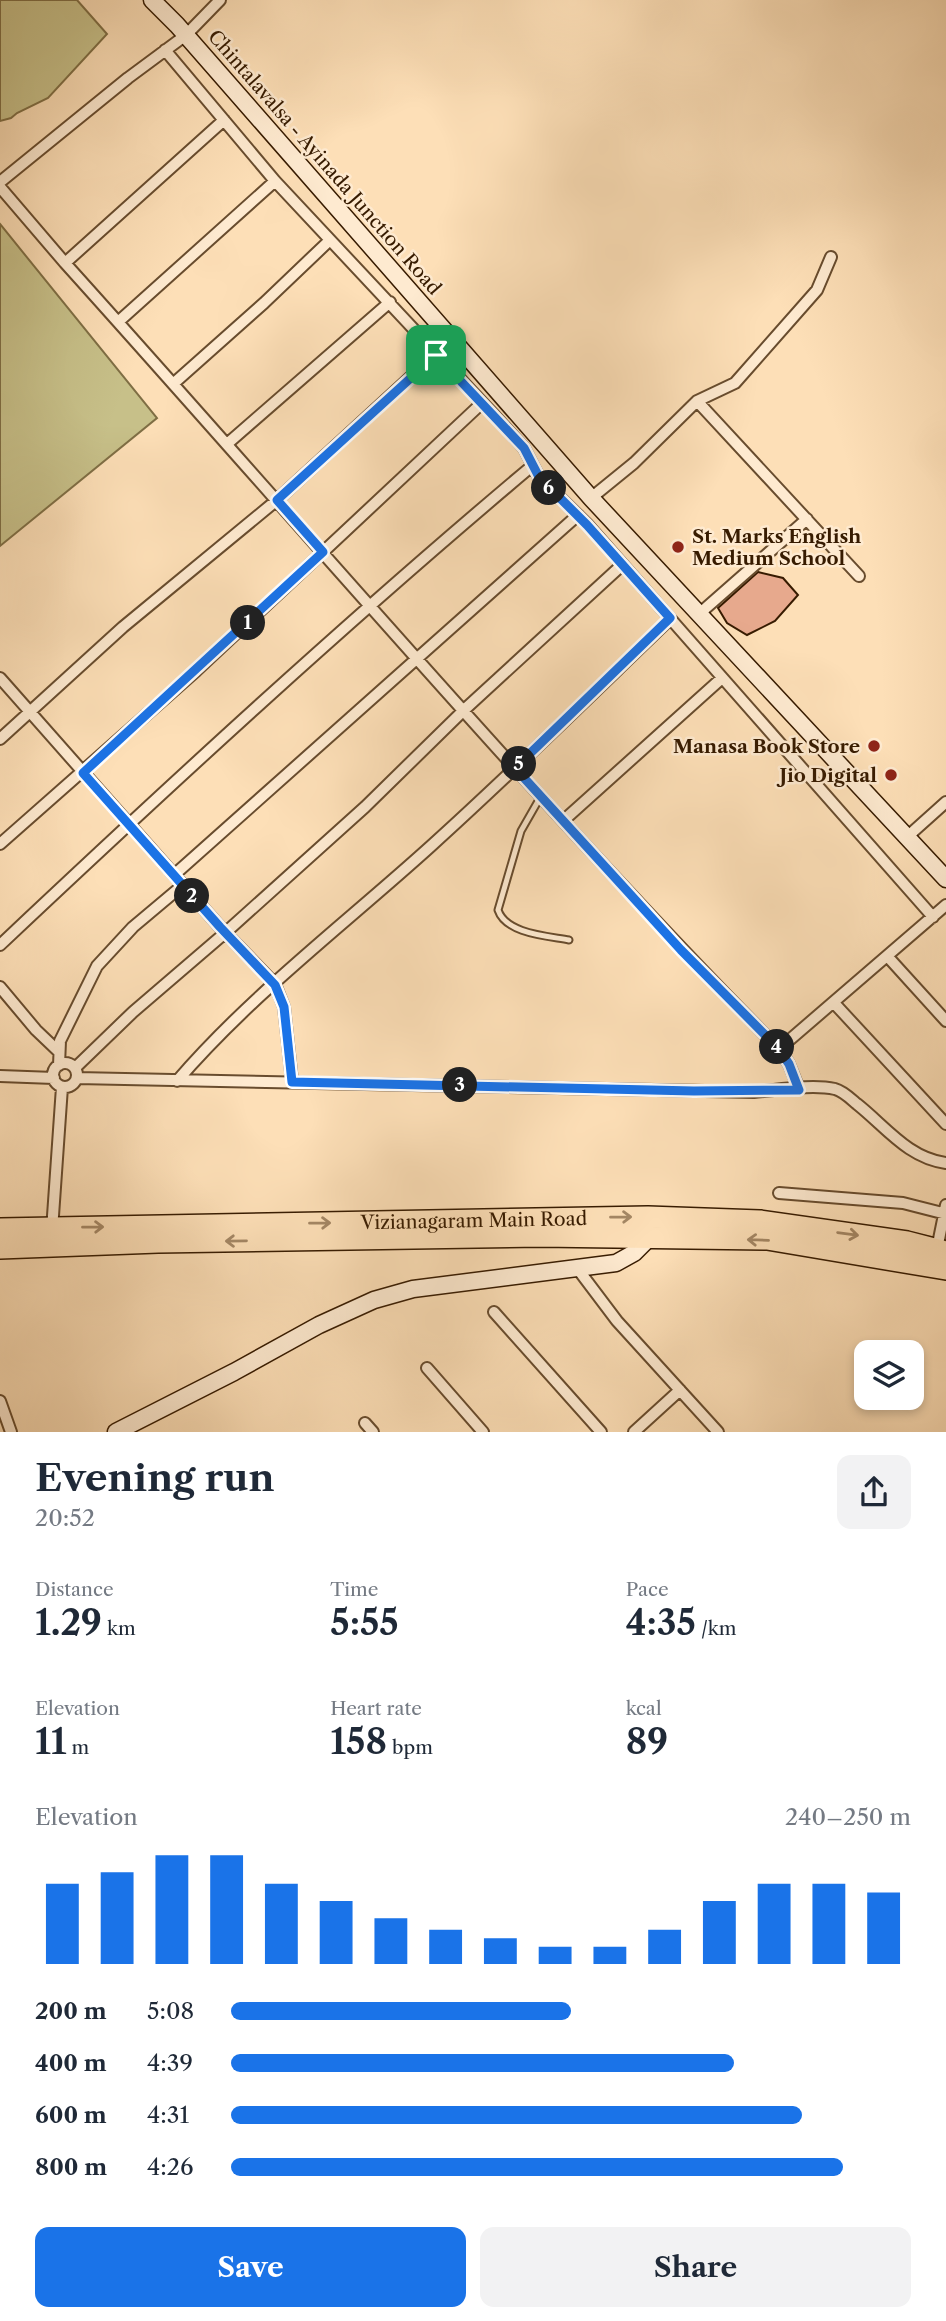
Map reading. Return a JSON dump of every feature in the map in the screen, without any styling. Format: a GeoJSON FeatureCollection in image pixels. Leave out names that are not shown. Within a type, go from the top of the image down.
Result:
{"type":"FeatureCollection","features":[{"type":"Feature","properties":{"kind":"highway","name":"Vizianagaram Main Road"},"geometry":{"type":"LineString","coordinates":[[0,1248],[52,1237],[648,1217],[760,1221],[907,1242],[941,1251]]}},
{"type":"Feature","properties":{"kind":"highway","name":"Vizianagaram Main Road"},"geometry":{"type":"LineString","coordinates":[[0,1229],[52,1237],[527,1236],[767,1240],[946,1269]]}},
{"type":"Feature","properties":{"kind":"main road","name":"Chintalavalsa - Ayinada Junction Road"},"geometry":{"type":"LineString","coordinates":[[152,0],[186,35],[591,498],[946,879]]}},
{"type":"Feature","properties":{"kind":"main road"},"geometry":{"type":"LineString","coordinates":[[116,1432],[234,1372],[318,1325],[374,1300],[413,1289],[624,1260],[650,1237]]}},
{"type":"Feature","properties":{"kind":"street"},"geometry":{"type":"LineString","coordinates":[[220,0],[186,35],[0,184],[65,263],[515,768],[681,950],[779,1049],[789,1064],[799,1090]]}},
{"type":"Feature","properties":{"kind":"street"},"geometry":{"type":"LineString","coordinates":[[165,50],[275,181],[524,448],[532,466],[556,495],[578,515],[722,678],[942,912],[779,1049]]}},
{"type":"Feature","properties":{"kind":"street"},"geometry":{"type":"LineString","coordinates":[[65,263],[224,120]]}},
{"type":"Feature","properties":{"kind":"street"},"geometry":{"type":"LineString","coordinates":[[118,322],[275,181]]}},
{"type":"Feature","properties":{"kind":"street"},"geometry":{"type":"LineString","coordinates":[[173,384],[330,240]]}},
{"type":"Feature","properties":{"kind":"street"},"geometry":{"type":"LineString","coordinates":[[591,498],[634,463],[697,401],[735,383],[817,290],[831,257]]}},
{"type":"Feature","properties":{"kind":"street"},"geometry":{"type":"LineString","coordinates":[[227,444],[390,302]]}},
{"type":"Feature","properties":{"kind":"street"},"geometry":{"type":"LineString","coordinates":[[0,739],[123,627],[277,500],[452,339]]}},
{"type":"Feature","properties":{"kind":"street"},"geometry":{"type":"LineString","coordinates":[[697,401],[859,576]]}},
{"type":"Feature","properties":{"kind":"street"},"geometry":{"type":"LineString","coordinates":[[0,844],[83,773],[482,403]]}},
{"type":"Feature","properties":{"kind":"street"},"geometry":{"type":"LineString","coordinates":[[0,945],[130,823],[420,561],[532,466]]}},
{"type":"Feature","properties":{"kind":"street"},"geometry":{"type":"LineString","coordinates":[[174,875],[578,515]]}},
{"type":"Feature","properties":{"kind":"street"},"geometry":{"type":"LineString","coordinates":[[699,614],[807,519]]}},
{"type":"Feature","properties":{"kind":"street"},"geometry":{"type":"LineString","coordinates":[[62,1087],[74,1084],[76,1073],[133,1012],[365,807],[464,710],[622,565]]}},
{"type":"Feature","properties":{"kind":"street"},"geometry":{"type":"LineString","coordinates":[[177,1081],[196,1059],[275,985],[432,846],[670,618]]}},
{"type":"Feature","properties":{"kind":"street"},"geometry":{"type":"LineString","coordinates":[[0,678],[225,933],[275,985],[284,1007],[292,1082]]}},
{"type":"Feature","properties":{"kind":"street"},"geometry":{"type":"LineString","coordinates":[[564,820],[722,678]]}},
{"type":"Feature","properties":{"kind":"street"},"geometry":{"type":"LineString","coordinates":[[907,837],[946,803]]}},
{"type":"Feature","properties":{"kind":"street"},"geometry":{"type":"LineString","coordinates":[[54,1077],[59,1065],[58,1051],[97,966],[134,927],[183,885]]}},
{"type":"Feature","properties":{"kind":"street"},"geometry":{"type":"LineString","coordinates":[[888,957],[946,1021]]}},
{"type":"Feature","properties":{"kind":"street"},"geometry":{"type":"LineString","coordinates":[[0,987],[36,1030],[58,1051]]}},
{"type":"Feature","properties":{"kind":"street"},"geometry":{"type":"LineString","coordinates":[[834,1003],[946,1124]]}},
{"type":"Feature","properties":{"kind":"street"},"geometry":{"type":"LineString","coordinates":[[59,1065],[68,1063],[76,1073],[177,1081],[694,1091],[836,1089],[860,1106],[904,1146],[925,1158],[946,1163]]}},
{"type":"Feature","properties":{"kind":"street"},"geometry":{"type":"LineString","coordinates":[[0,1076],[54,1077]]}},
{"type":"Feature","properties":{"kind":"street"},"geometry":{"type":"LineString","coordinates":[[52,1237],[62,1087],[54,1077]]}},
{"type":"Feature","properties":{"kind":"street"},"geometry":{"type":"LineString","coordinates":[[779,1193],[904,1203],[946,1211],[941,1251]]}},
{"type":"Feature","properties":{"kind":"street"},"geometry":{"type":"LineString","coordinates":[[577,1268],[617,1321],[718,1432]]}},
{"type":"Feature","properties":{"kind":"street"},"geometry":{"type":"LineString","coordinates":[[494,1312],[601,1432]]}},
{"type":"Feature","properties":{"kind":"street"},"geometry":{"type":"LineString","coordinates":[[427,1368],[483,1432]]}},
{"type":"Feature","properties":{"kind":"street"},"geometry":{"type":"LineString","coordinates":[[634,1432],[680,1390]]}},
{"type":"Feature","properties":{"kind":"street"},"geometry":{"type":"LineString","coordinates":[[0,1401],[11,1432]]}},
{"type":"Feature","properties":{"kind":"lane"},"geometry":{"type":"LineString","coordinates":[[541,796],[521,831],[498,910],[504,919],[520,929],[569,940]]}},
{"type":"Feature","properties":{"kind":"shaded area"},"geometry":{"type":"Polygon","coordinates":[[[0,0],[77,0],[107,34],[48,98],[0,121],[0,0]]]}},
{"type":"Feature","properties":{"kind":"shaded area"},"geometry":{"type":"Polygon","coordinates":[[[0,224],[157,418],[0,546],[0,224]]]}},
{"type":"Feature","properties":{"kind":"building"},"geometry":{"type":"Polygon","coordinates":[[[758,572],[783,578],[798,595],[775,621],[747,635],[727,623],[718,608],[758,572]]]}},
{"type":"Feature","properties":{"kind":"place","name":"St. Marks English Medium School"},"geometry":{"type":"Point","coordinates":[678,547]}},
{"type":"Feature","properties":{"kind":"place","name":"Manasa Book Store"},"geometry":{"type":"Point","coordinates":[874,746]}},
{"type":"Feature","properties":{"kind":"place","name":"Jio Digital"},"geometry":{"type":"Point","coordinates":[891,775]}},
{"type":"Feature","properties":{"kind":"route"},"geometry":{"type":"LineString","coordinates":[[436,355],[524,448],[539,477],[587,525],[670,618],[515,768],[681,950],[779,1049],[789,1064],[799,1090],[754,1092],[292,1082],[284,1007],[275,985],[83,773],[323,552],[277,500],[436,355]]}}]}
